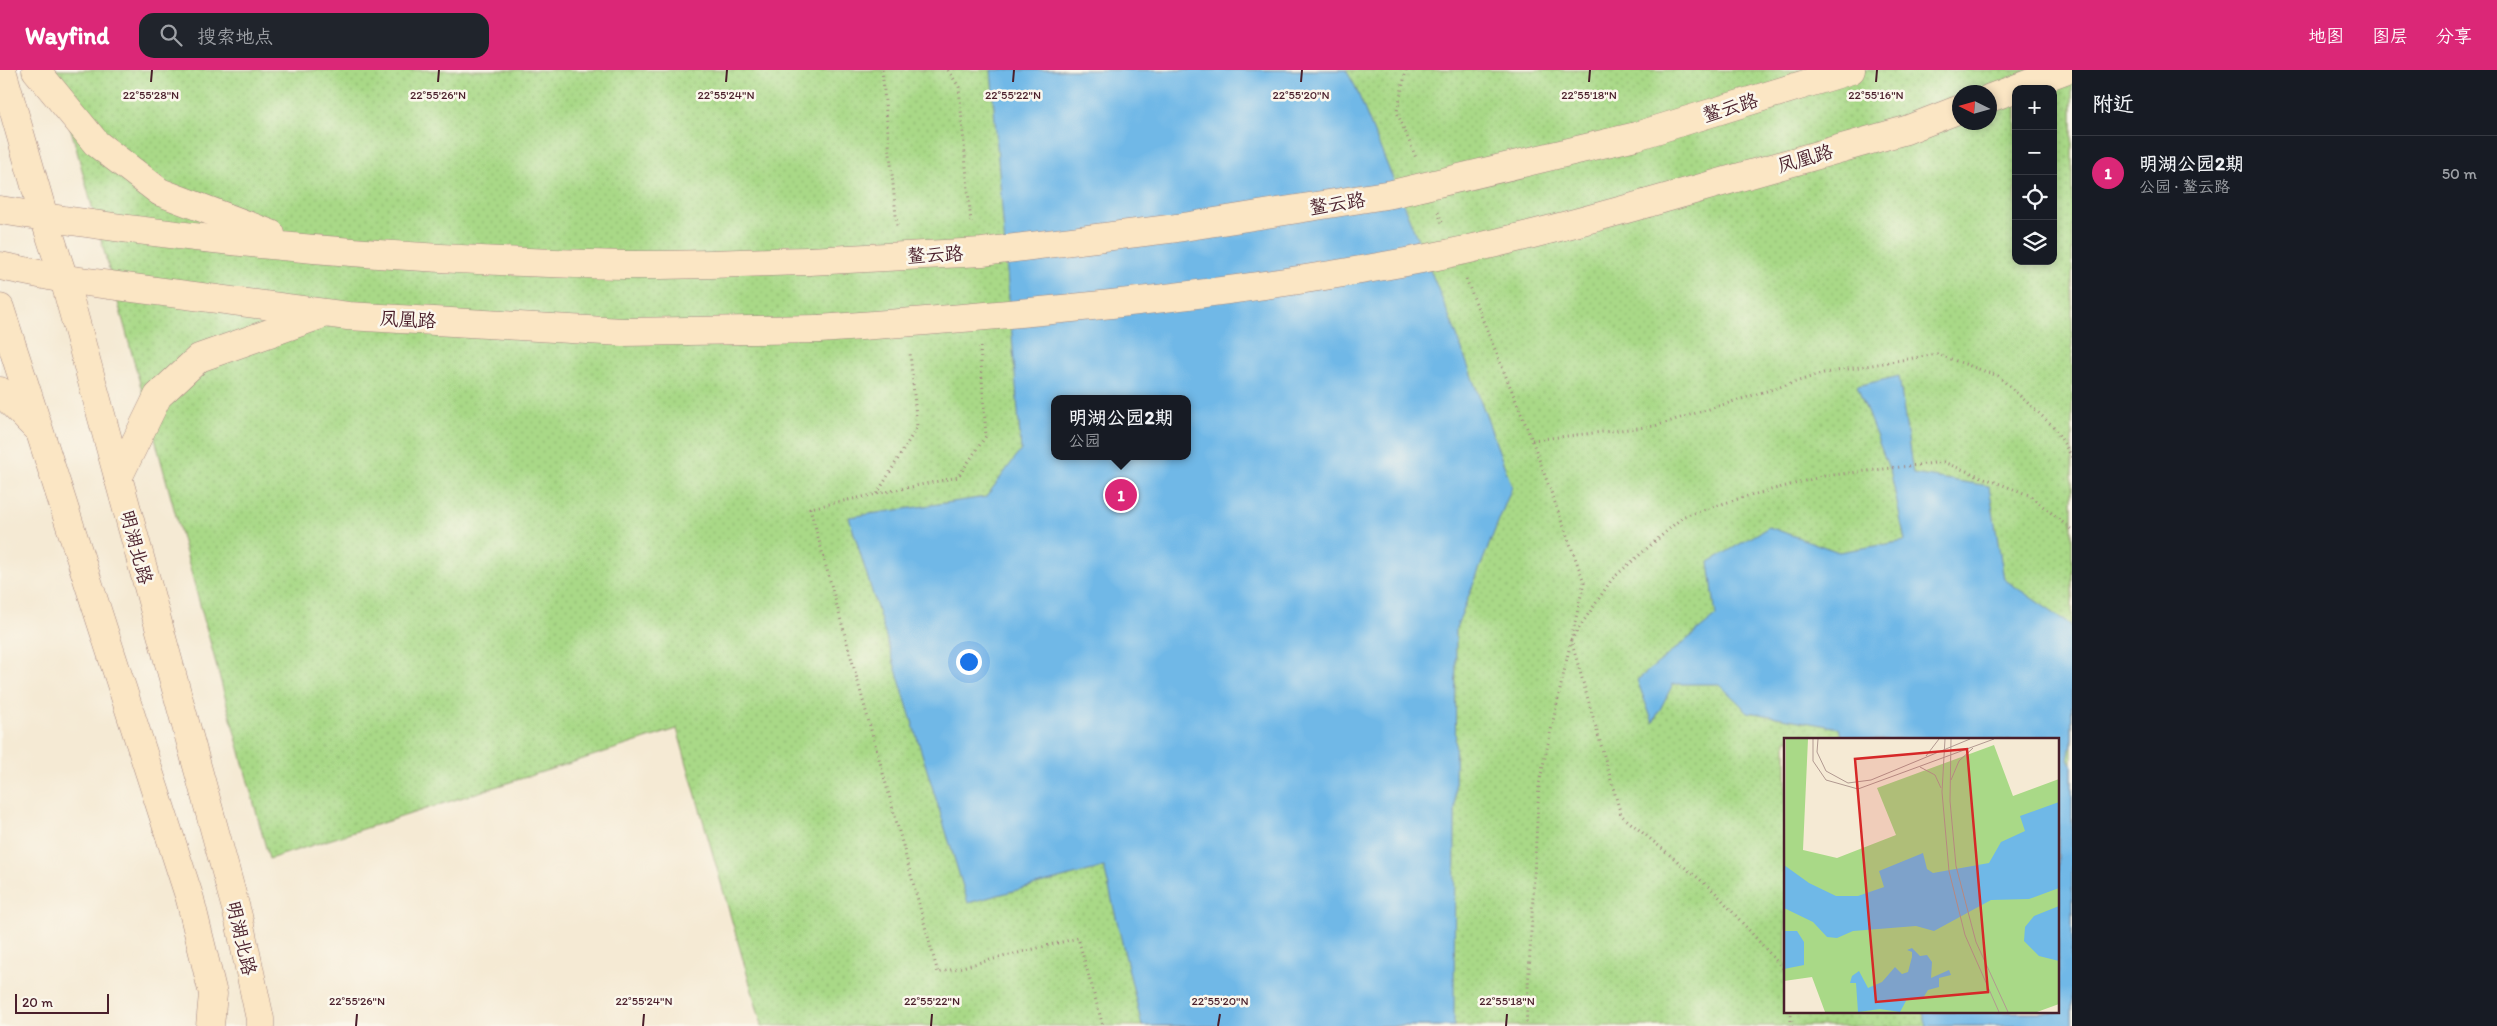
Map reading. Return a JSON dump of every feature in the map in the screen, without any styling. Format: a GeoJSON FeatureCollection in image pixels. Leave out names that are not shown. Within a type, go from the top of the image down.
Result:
{"type":"FeatureCollection","features":[{"type":"Feature","properties":{"kind":"street","name":"明湖北路"},"geometry":{"type":"LineString","coordinates":[[2,70],[44,217],[64,279],[238,916],[260,1026]]}},
{"type":"Feature","properties":{"kind":"street"},"geometry":{"type":"LineString","coordinates":[[36,70],[96,144],[160,192],[303,246]]}},
{"type":"Feature","properties":{"kind":"street","name":"鳌云路"},"geometry":{"type":"LineString","coordinates":[[303,246],[426,256],[626,265],[809,261],[982,252],[1177,228],[1392,194],[1636,136],[1851,70]]}},
{"type":"Feature","properties":{"kind":"street"},"geometry":{"type":"LineString","coordinates":[[1997,95],[2065,70]]}},
{"type":"Feature","properties":{"kind":"street","name":"凤凰路"},"geometry":{"type":"LineString","coordinates":[[0,266],[64,279],[327,313],[622,332],[819,329],[1018,315],[1189,296],[1407,262],[1568,225],[1906,130],[1952,113]]}},
{"type":"Feature","properties":{"kind":"street"},"geometry":{"type":"LineString","coordinates":[[0,210],[44,217],[303,246]]}},
{"type":"Feature","properties":{"kind":"street"},"geometry":{"type":"LineString","coordinates":[[0,308],[190,899],[213,994],[210,1026]]}},
{"type":"Feature","properties":{"kind":"street"},"geometry":{"type":"LineString","coordinates":[[118,478],[158,396],[199,358],[327,313]]}},
{"type":"Feature","properties":{"kind":"street"},"geometry":{"type":"LineString","coordinates":[[0,390],[40,432]]}},
{"type":"Feature","properties":{"kind":"path"},"geometry":{"type":"LineString","coordinates":[[948,70],[958,87],[972,233]]}},
{"type":"Feature","properties":{"kind":"path"},"geometry":{"type":"LineString","coordinates":[[1406,70],[1397,112],[1419,167]]}},
{"type":"Feature","properties":{"kind":"path"},"geometry":{"type":"LineString","coordinates":[[1434,204],[1446,231]]}},
{"type":"Feature","properties":{"kind":"path"},"geometry":{"type":"LineString","coordinates":[[1464,276],[1532,440],[1584,582],[1540,784],[1526,1026]]}},
{"type":"Feature","properties":{"kind":"path"},"geometry":{"type":"LineString","coordinates":[[979,339],[986,436],[958,477],[810,508],[938,973],[1078,938],[1103,1026]]}},
{"type":"Feature","properties":{"kind":"path"},"geometry":{"type":"LineString","coordinates":[[1532,440],[1655,426],[1824,373],[1937,354],[1998,376],[2054,427],[2072,456]]}},
{"type":"Feature","properties":{"kind":"path"},"geometry":{"type":"LineString","coordinates":[[1784,970],[1715,892],[1621,815],[1571,640],[1612,579],[1684,516],[1744,497],[1824,476],[1944,462],[2029,495],[2072,530]]}},
{"type":"Feature","properties":{"kind":"green space"},"geometry":{"type":"Polygon","coordinates":[[[55,70],[2072,70],[2072,1026],[762,1026],[677,729],[269,859],[55,70]]]}},
{"type":"Feature","properties":{"kind":"water"},"geometry":{"type":"Polygon","coordinates":[[[991,70],[1346,70],[1355,86],[1456,333],[1512,487],[1456,628],[1454,1026],[1142,1026],[1104,867],[968,903],[849,517],[986,497],[1021,450],[991,70]]]}},
{"type":"Feature","properties":{"kind":"water"},"geometry":{"type":"Polygon","coordinates":[[[1899,376],[1913,474],[1989,486],[2004,579],[2071,625],[2072,738],[2068,760],[2072,765],[2072,1026],[1927,1026],[1924,1014],[2060,1014],[2060,738],[1842,738],[1839,728],[1748,712],[1719,684],[1673,684],[1653,723],[1637,680],[1716,616],[1709,562],[1769,527],[1839,552],[1905,541],[1891,474],[1857,386],[1899,376]]]}},
{"type":"Feature","properties":{"kind":"place","name":"明湖公园2期"},"geometry":{"type":"Point","coordinates":[1121,495]}}]}
